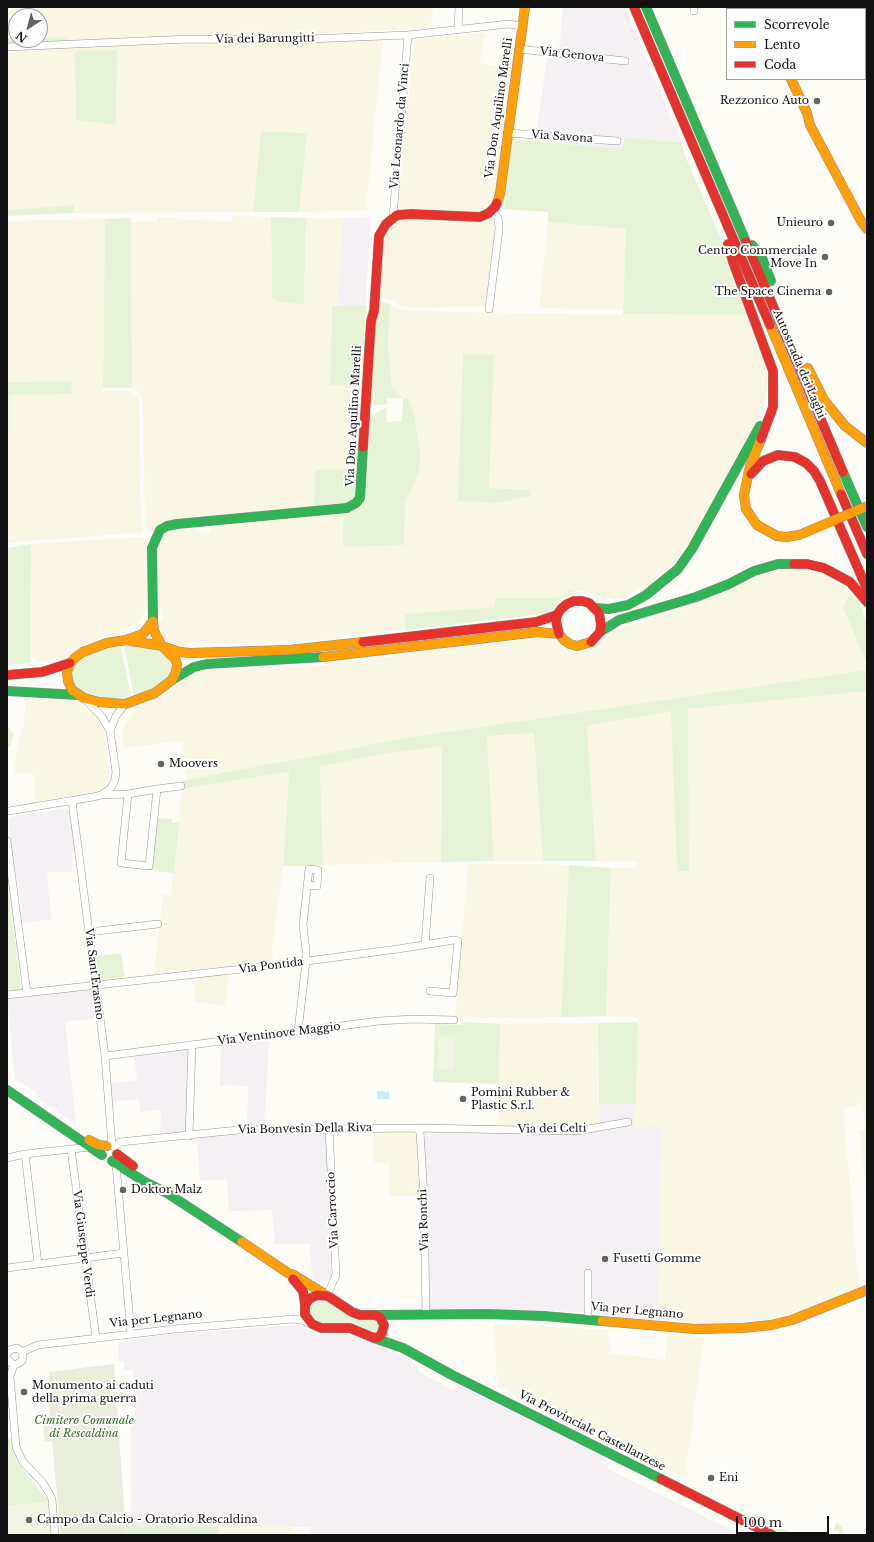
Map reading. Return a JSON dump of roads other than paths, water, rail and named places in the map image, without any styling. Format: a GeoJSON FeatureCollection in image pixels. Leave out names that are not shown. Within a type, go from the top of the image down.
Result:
{"type":"FeatureCollection","features":[{"type":"Feature","properties":{"kind":"main road","name":"Via Don Aquilino Marelli"},"geometry":{"type":"LineString","coordinates":[[492,211],[498,203],[500,194],[525,7]]}},
{"type":"Feature","properties":{"kind":"main road","name":"Autostrada dei Laghi"},"geometry":{"type":"LineString","coordinates":[[634,7],[867,554]]}},
{"type":"Feature","properties":{"kind":"main road","name":"Autostrada dei Laghi"},"geometry":{"type":"LineString","coordinates":[[646,7],[867,527]]}},
{"type":"Feature","properties":{"kind":"main road"},"geometry":{"type":"LineString","coordinates":[[791,80],[807,113],[813,131],[867,229]]}},
{"type":"Feature","properties":{"kind":"main road"},"geometry":{"type":"LineString","coordinates":[[807,113],[816,122],[856,202],[867,218]]}},
{"type":"Feature","properties":{"kind":"main road"},"geometry":{"type":"LineString","coordinates":[[713,193],[733,262],[773,371],[773,406],[766,430],[750,466],[744,495],[746,509],[757,525],[767,532],[777,536],[786,537],[799,535],[867,506]]}},
{"type":"Feature","properties":{"kind":"main road"},"geometry":{"type":"LineString","coordinates":[[392,217],[411,214],[480,217],[492,211]]}},
{"type":"Feature","properties":{"kind":"main road","name":"Via Don Aquilino Marelli"},"geometry":{"type":"LineString","coordinates":[[162,646],[154,631],[153,621],[152,548],[160,530],[167,526],[177,524],[346,508],[356,503],[360,498],[365,408],[378,242],[383,228],[392,217]]}},
{"type":"Feature","properties":{"kind":"main road"},"geometry":{"type":"LineString","coordinates":[[743,235],[762,258],[811,377],[824,400],[845,426],[867,443]]}},
{"type":"Feature","properties":{"kind":"main road"},"geometry":{"type":"LineString","coordinates":[[595,608],[608,609],[622,607],[646,595],[678,569],[692,549],[760,428],[765,414],[768,403],[770,374],[764,347]]}},
{"type":"Feature","properties":{"kind":"main road"},"geometry":{"type":"LineString","coordinates":[[746,484],[751,472],[756,466],[768,458],[778,455],[795,457],[806,463],[814,471],[820,481],[867,589]]}},
{"type":"Feature","properties":{"kind":"main road"},"geometry":{"type":"LineString","coordinates":[[600,632],[601,619],[595,608],[589,603],[574,601],[561,608],[556,622],[559,634],[570,644],[577,646],[584,645],[591,642],[600,632],[619,620],[696,597],[729,584],[754,571],[778,564],[807,564],[824,568],[850,582],[867,602]]}},
{"type":"Feature","properties":{"kind":"main road"},"geometry":{"type":"LineString","coordinates":[[122,641],[162,646],[190,653],[289,650],[536,622],[558,615]]}},
{"type":"Feature","properties":{"kind":"main road"},"geometry":{"type":"LineString","coordinates":[[7,675],[42,672],[70,663],[83,652],[107,643],[122,641],[143,634],[148,630],[153,621]]}},
{"type":"Feature","properties":{"kind":"main road"},"geometry":{"type":"LineString","coordinates":[[7,691],[82,697],[99,702],[126,703],[155,693],[172,680],[194,667],[207,664],[303,659],[538,632],[559,634]]}},
{"type":"Feature","properties":{"kind":"main road"},"geometry":{"type":"LineString","coordinates":[[162,646],[175,659],[177,664],[176,672],[172,680]]}},
{"type":"Feature","properties":{"kind":"main road"},"geometry":{"type":"LineString","coordinates":[[70,663],[67,672],[68,682],[72,690],[82,697]]}},
{"type":"Feature","properties":{"kind":"main road"},"geometry":{"type":"LineString","coordinates":[[7,1090],[102,1154],[105,1159],[113,1153]]}},
{"type":"Feature","properties":{"kind":"main road"},"geometry":{"type":"LineString","coordinates":[[15,1096],[46,1112],[90,1141],[121,1158],[152,1180],[167,1193],[288,1273],[303,1291],[306,1317],[312,1324]]}},
{"type":"Feature","properties":{"kind":"main road","name":"Via per Legnano"},"geometry":{"type":"LineString","coordinates":[[288,1273],[329,1294],[352,1312],[360,1315],[398,1316],[487,1314],[544,1316],[695,1329],[759,1327],[792,1320],[867,1290]]}},
{"type":"Feature","properties":{"kind":"main road"},"geometry":{"type":"LineString","coordinates":[[305,1308],[312,1296],[329,1294]]}},
{"type":"Feature","properties":{"kind":"main road","name":"Via Provinciale Castellanzese"},"geometry":{"type":"LineString","coordinates":[[375,1315],[380,1317],[384,1327],[392,1339],[403,1348]]}},
{"type":"Feature","properties":{"kind":"main road"},"geometry":{"type":"LineString","coordinates":[[374,1338],[380,1336],[388,1319],[398,1316]]}},
{"type":"Feature","properties":{"kind":"main road","name":"Via Provinciale Castellanzese"},"geometry":{"type":"LineString","coordinates":[[312,1324],[321,1328],[350,1328],[403,1348],[452,1375],[772,1535]]}},
{"type":"Feature","properties":{"kind":"street"},"geometry":{"type":"LineString","coordinates":[[458,29],[459,7]]}},
{"type":"Feature","properties":{"kind":"street","name":"Via dei Barungitti"},"geometry":{"type":"LineString","coordinates":[[7,46],[189,39],[283,40],[408,35],[509,24],[522,26]]}},
{"type":"Feature","properties":{"kind":"street","name":"Via Leonardo da Vinci"},"geometry":{"type":"LineString","coordinates":[[392,217],[408,35]]}},
{"type":"Feature","properties":{"kind":"street","name":"Via Genova"},"geometry":{"type":"LineString","coordinates":[[519,49],[624,61]]}},
{"type":"Feature","properties":{"kind":"street","name":"Via Savona"},"geometry":{"type":"LineString","coordinates":[[508,133],[617,142]]}},
{"type":"Feature","properties":{"kind":"street"},"geometry":{"type":"LineString","coordinates":[[488,309],[499,229],[498,218],[492,211]]}},
{"type":"Feature","properties":{"kind":"street"},"geometry":{"type":"LineString","coordinates":[[82,697],[102,718],[110,731],[116,772],[111,788],[101,795]]}},
{"type":"Feature","properties":{"kind":"street"},"geometry":{"type":"LineString","coordinates":[[110,731],[116,716],[126,703]]}},
{"type":"Feature","properties":{"kind":"street"},"geometry":{"type":"LineString","coordinates":[[8,811],[101,795],[128,794],[181,786]]}},
{"type":"Feature","properties":{"kind":"street"},"geometry":{"type":"LineString","coordinates":[[128,794],[121,863],[149,866],[157,789]]}},
{"type":"Feature","properties":{"kind":"street","name":"Via Sant'Erasmo"},"geometry":{"type":"LineString","coordinates":[[72,801],[105,1056],[131,1334]]}},
{"type":"Feature","properties":{"kind":"street"},"geometry":{"type":"LineString","coordinates":[[7,840],[27,993]]}},
{"type":"Feature","properties":{"kind":"street"},"geometry":{"type":"LineString","coordinates":[[425,945],[430,878]]}},
{"type":"Feature","properties":{"kind":"street"},"geometry":{"type":"LineString","coordinates":[[298,1031],[306,962],[303,925],[307,885]]}},
{"type":"Feature","properties":{"kind":"street"},"geometry":{"type":"LineString","coordinates":[[89,932],[158,924]]}},
{"type":"Feature","properties":{"kind":"street","name":"Via Pontida"},"geometry":{"type":"LineString","coordinates":[[7,995],[95,984],[306,962],[454,940],[458,941],[454,993],[430,991]]}},
{"type":"Feature","properties":{"kind":"street","name":"Via Ventinove Maggio"},"geometry":{"type":"LineString","coordinates":[[105,1056],[397,1020],[454,1020]]}},
{"type":"Feature","properties":{"kind":"street"},"geometry":{"type":"LineString","coordinates":[[189,1136],[192,1045]]}},
{"type":"Feature","properties":{"kind":"street","name":"Via dei Celti"},"geometry":{"type":"LineString","coordinates":[[499,1129],[577,1131],[628,1122]]}},
{"type":"Feature","properties":{"kind":"street","name":"Via Bonvesin Della Riva"},"geometry":{"type":"LineString","coordinates":[[113,1153],[120,1142],[238,1130],[329,1128],[499,1129]]}},
{"type":"Feature","properties":{"kind":"street","name":"Via Carroccio"},"geometry":{"type":"LineString","coordinates":[[329,1128],[336,1275],[329,1294]]}},
{"type":"Feature","properties":{"kind":"street","name":"Via Ronchi"},"geometry":{"type":"LineString","coordinates":[[416,1128],[420,1132],[424,1198],[426,1315]]}},
{"type":"Feature","properties":{"kind":"street"},"geometry":{"type":"LineString","coordinates":[[7,1158],[25,1154],[90,1147]]}},
{"type":"Feature","properties":{"kind":"street","name":"Via Giuseppe Verdi"},"geometry":{"type":"LineString","coordinates":[[71,1149],[96,1338]]}},
{"type":"Feature","properties":{"kind":"street"},"geometry":{"type":"LineString","coordinates":[[25,1154],[38,1264]]}},
{"type":"Feature","properties":{"kind":"street"},"geometry":{"type":"LineString","coordinates":[[7,1268],[124,1253]]}},
{"type":"Feature","properties":{"kind":"street"},"geometry":{"type":"LineString","coordinates":[[588,1272],[588,1319]]}},
{"type":"Feature","properties":{"kind":"street"},"geometry":{"type":"LineString","coordinates":[[293,1319],[302,1315],[305,1308]]}},
{"type":"Feature","properties":{"kind":"street","name":"Via per Legnano"},"geometry":{"type":"LineString","coordinates":[[22,1352],[38,1345],[214,1325],[293,1319],[302,1320],[312,1324]]}},
{"type":"Feature","properties":{"kind":"street"},"geometry":{"type":"LineString","coordinates":[[14,1348],[19,1349],[22,1352],[24,1356],[22,1361],[14,1364],[9,1362],[7,1354],[14,1348]]}},
{"type":"Feature","properties":{"kind":"street"},"geometry":{"type":"LineString","coordinates":[[14,1364],[10,1376],[11,1437],[19,1455],[43,1483],[49,1493],[52,1500],[55,1535]]}},
{"type":"Feature","properties":{"kind":"water"},"geometry":{"type":"Polygon","coordinates":[[[377,1091],[389,1092],[389,1099],[377,1099],[377,1091]]]}},
{"type":"Feature","properties":{"kind":"place","name":"Rezzonico Auto"},"geometry":{"type":"Point","coordinates":[817,101]}},
{"type":"Feature","properties":{"kind":"place","name":"Unieuro"},"geometry":{"type":"Point","coordinates":[831,223]}},
{"type":"Feature","properties":{"kind":"place","name":"Centro Commerciale Move In"},"geometry":{"type":"Point","coordinates":[825,257]}},
{"type":"Feature","properties":{"kind":"place","name":"The Space Cinema"},"geometry":{"type":"Point","coordinates":[829,292]}},
{"type":"Feature","properties":{"kind":"place","name":"Moovers"},"geometry":{"type":"Point","coordinates":[161,764]}},
{"type":"Feature","properties":{"kind":"place","name":"Pomini Rubber & Plastic S.r.l."},"geometry":{"type":"Point","coordinates":[463,1099]}},
{"type":"Feature","properties":{"kind":"place","name":"Doktor Malz"},"geometry":{"type":"Point","coordinates":[123,1190]}},
{"type":"Feature","properties":{"kind":"place","name":"Fusetti Gomme"},"geometry":{"type":"Point","coordinates":[605,1259]}},
{"type":"Feature","properties":{"kind":"place","name":"Monumento ai caduti della prima guerra"},"geometry":{"type":"Point","coordinates":[24,1392]}},
{"type":"Feature","properties":{"kind":"place","name":"Eni"},"geometry":{"type":"Point","coordinates":[711,1478]}},
{"type":"Feature","properties":{"kind":"place","name":"Campo da Calcio - Oratorio Rescaldina"},"geometry":{"type":"Point","coordinates":[29,1520]}},
{"type":"Feature","properties":{"kind":"park label","name":"Cimitero Comunale di Rescaldina"},"geometry":{"type":"Point","coordinates":[84,1427]}}]}
